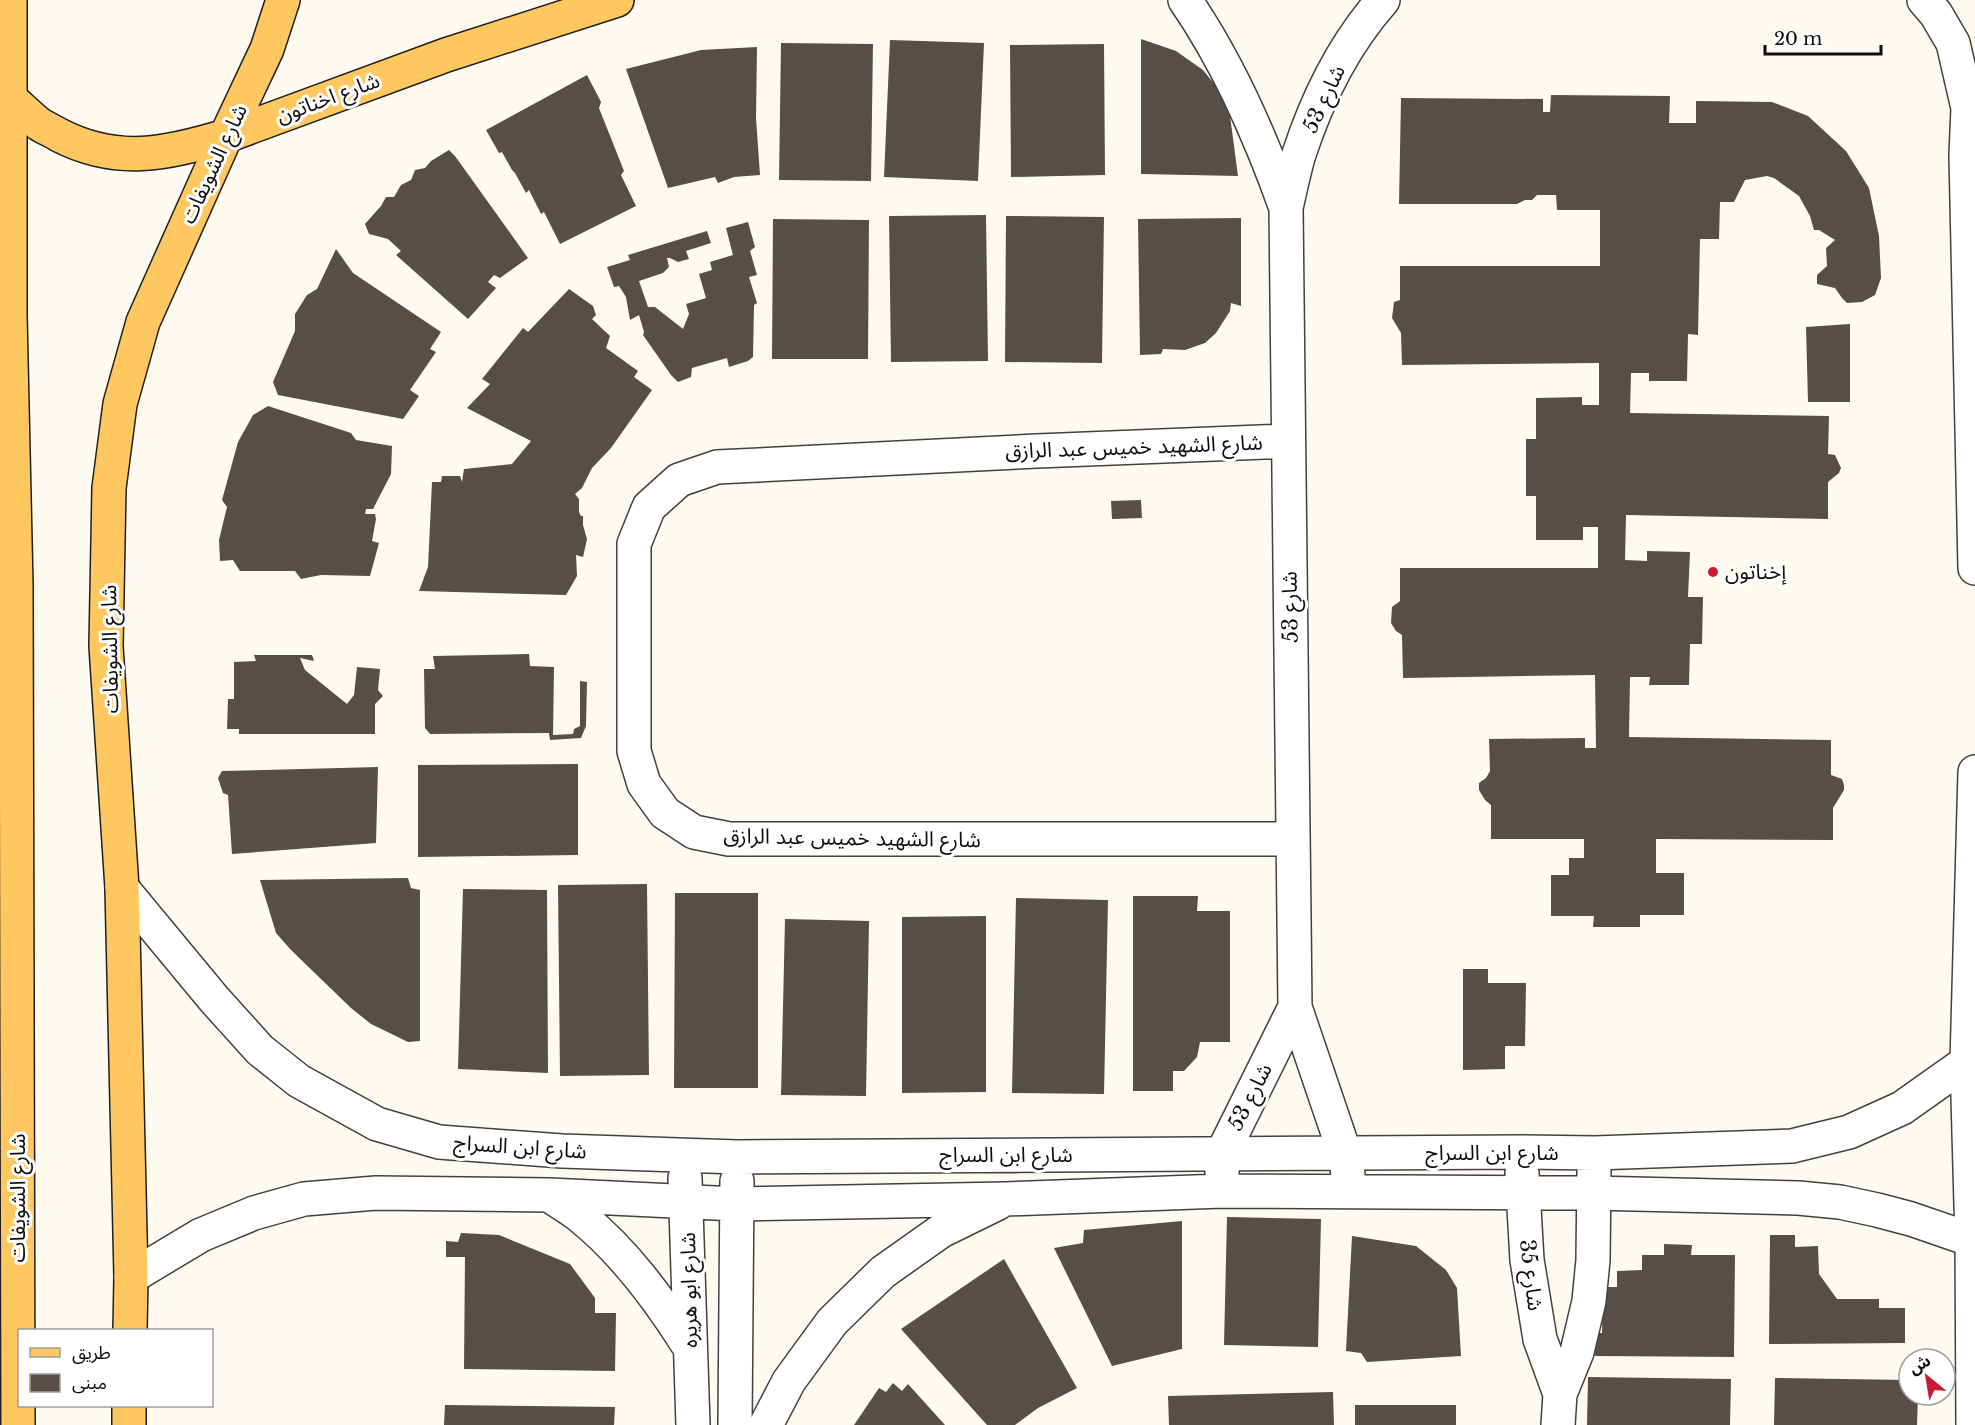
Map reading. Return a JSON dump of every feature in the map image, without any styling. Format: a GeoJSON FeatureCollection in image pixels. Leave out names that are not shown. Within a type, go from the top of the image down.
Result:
{"type":"FeatureCollection","features":[{"type":"Feature","properties":{"kind":"main road","name":"شارع الشويفات"},"geometry":{"type":"LineString","coordinates":[[10,0],[9,1218],[18,1425]]}},
{"type":"Feature","properties":{"kind":"main road","name":"شارع الشويفات"},"geometry":{"type":"LineString","coordinates":[[130,1329],[131,1276],[122,888],[106,646],[109,488],[120,404],[143,322],[267,49],[283,0]]}},
{"type":"Feature","properties":{"kind":"main road","name":"شارع اخناتون"},"geometry":{"type":"LineString","coordinates":[[11,99],[40,125],[75,143],[112,153],[151,154],[189,147],[226,136],[446,55],[617,0]]}},
{"type":"Feature","properties":{"kind":"main road"},"geometry":{"type":"LineString","coordinates":[[129,1407],[129,1425]]}},
{"type":"Feature","properties":{"kind":"street","name":"شارع 53"},"geometry":{"type":"LineString","coordinates":[[1185,0],[1223,62],[1247,109],[1286,208]]}},
{"type":"Feature","properties":{"kind":"street","name":"شارع 53"},"geometry":{"type":"LineString","coordinates":[[1350,1192],[1345,1154],[1295,1007],[1286,208],[1299,154],[1319,103],[1345,54],[1383,0]]}},
{"type":"Feature","properties":{"kind":"street"},"geometry":{"type":"LineString","coordinates":[[1924,0],[1936,14],[1953,43],[1972,101],[1966,155],[1975,568]]}},
{"type":"Feature","properties":{"kind":"street","name":"شارع الشهيد خميس عبد الرازق"},"geometry":{"type":"LineString","coordinates":[[1288,441],[717,467],[679,480],[649,507],[634,544],[634,751],[644,784],[665,813],[694,832],[729,839],[1293,839]]}},
{"type":"Feature","properties":{"kind":"street"},"geometry":{"type":"LineString","coordinates":[[1973,1425],[1972,1240],[1967,1062],[1975,772]]}},
{"type":"Feature","properties":{"kind":"street","name":"شارع ابن السراج"},"geometry":{"type":"LineString","coordinates":[[122,888],[214,999],[260,1050],[299,1081],[377,1124],[439,1142],[562,1151],[737,1157],[1521,1152],[1594,1154],[1792,1146],[1849,1132],[1902,1108],[1967,1062]]}},
{"type":"Feature","properties":{"kind":"street","name":"شارع 53"},"geometry":{"type":"LineString","coordinates":[[1222,1191],[1222,1154],[1295,1007]]}},
{"type":"Feature","properties":{"kind":"street","name":"شارع 35"},"geometry":{"type":"LineString","coordinates":[[1521,1152],[1527,1260],[1540,1339],[1559,1410]]}},
{"type":"Feature","properties":{"kind":"street","name":"شارع 35"},"geometry":{"type":"LineString","coordinates":[[1559,1410],[1577,1352],[1589,1301],[1593,1260],[1594,1154]]}},
{"type":"Feature","properties":{"kind":"street","name":"شارع ابو هريره"},"geometry":{"type":"LineString","coordinates":[[683,1156],[693,1425]]}},
{"type":"Feature","properties":{"kind":"street"},"geometry":{"type":"LineString","coordinates":[[735,1425],[737,1157]]}},
{"type":"Feature","properties":{"kind":"street","name":"شارع ابن السراج"},"geometry":{"type":"LineString","coordinates":[[131,1276],[201,1236],[254,1213],[304,1199],[376,1192],[549,1195],[736,1204],[1006,1199],[1222,1191],[1593,1193],[1798,1198],[1840,1202],[1911,1219],[1972,1240]]}},
{"type":"Feature","properties":{"kind":"street"},"geometry":{"type":"LineString","coordinates":[[549,1195],[580,1216],[612,1245],[641,1277],[690,1348]]}},
{"type":"Feature","properties":{"kind":"street"},"geometry":{"type":"LineString","coordinates":[[766,1425],[789,1381],[832,1322],[883,1272],[941,1231],[1006,1199]]}},
{"type":"Feature","properties":{"kind":"building"},"geometry":{"type":"Polygon","coordinates":[[[1141,39],[1176,51],[1203,70],[1228,101],[1238,176],[1141,174],[1141,39]]]}},
{"type":"Feature","properties":{"kind":"building"},"geometry":{"type":"Polygon","coordinates":[[[890,40],[984,43],[978,181],[884,177],[890,40]]]}},
{"type":"Feature","properties":{"kind":"building"},"geometry":{"type":"Polygon","coordinates":[[[781,43],[873,44],[871,181],[779,180],[781,43]]]}},
{"type":"Feature","properties":{"kind":"building"},"geometry":{"type":"Polygon","coordinates":[[[1104,44],[1105,175],[1011,177],[1010,45],[1104,44]]]}},
{"type":"Feature","properties":{"kind":"building"},"geometry":{"type":"Polygon","coordinates":[[[757,47],[756,118],[760,175],[734,177],[718,183],[715,177],[668,188],[626,69],[701,50],[757,47]]]}},
{"type":"Feature","properties":{"kind":"building"},"geometry":{"type":"Polygon","coordinates":[[[587,75],[601,102],[599,108],[624,171],[621,175],[636,206],[560,244],[544,212],[541,214],[529,190],[526,193],[486,130],[587,75]]]}},
{"type":"Feature","properties":{"kind":"building"},"geometry":{"type":"Polygon","coordinates":[[[1551,95],[1670,96],[1669,123],[1696,123],[1696,101],[1772,102],[1808,116],[1846,151],[1869,188],[1879,236],[1881,278],[1875,295],[1862,302],[1847,303],[1835,288],[1817,284],[1817,275],[1827,266],[1826,248],[1835,240],[1819,230],[1814,230],[1810,216],[1799,196],[1774,178],[1767,176],[1745,180],[1734,202],[1720,202],[1719,239],[1700,239],[1698,335],[1688,334],[1687,381],[1649,381],[1649,373],[1631,373],[1630,413],[1829,416],[1828,454],[1835,455],[1841,468],[1839,473],[1828,482],[1828,519],[1626,515],[1625,560],[1647,561],[1647,551],[1690,552],[1688,597],[1703,597],[1702,644],[1690,644],[1689,685],[1649,685],[1650,677],[1630,677],[1629,737],[1831,740],[1831,775],[1842,779],[1844,785],[1844,790],[1833,808],[1833,840],[1656,839],[1656,873],[1684,873],[1684,915],[1640,915],[1640,927],[1593,927],[1594,916],[1551,916],[1551,875],[1569,875],[1569,858],[1584,858],[1584,839],[1491,839],[1491,805],[1479,790],[1479,783],[1490,771],[1489,739],[1585,738],[1585,748],[1596,748],[1595,675],[1403,678],[1402,635],[1391,623],[1392,607],[1400,601],[1400,568],[1598,568],[1598,527],[1583,527],[1583,540],[1536,540],[1536,496],[1526,496],[1526,439],[1536,439],[1536,398],[1582,397],[1582,405],[1599,405],[1599,363],[1402,365],[1401,333],[1392,318],[1394,302],[1400,300],[1400,266],[1600,266],[1600,210],[1557,210],[1556,195],[1537,195],[1532,200],[1525,200],[1517,204],[1399,204],[1401,98],[1543,99],[1543,112],[1550,112],[1551,95]]]}},
{"type":"Feature","properties":{"kind":"building"},"geometry":{"type":"Polygon","coordinates":[[[449,150],[528,258],[500,278],[494,275],[488,282],[496,288],[468,319],[396,255],[401,251],[388,239],[369,234],[365,224],[386,197],[394,197],[401,185],[411,180],[415,170],[425,168],[431,161],[449,150]]]}},
{"type":"Feature","properties":{"kind":"building"},"geometry":{"type":"Polygon","coordinates":[[[986,215],[988,361],[891,362],[889,216],[986,215]]]}},
{"type":"Feature","properties":{"kind":"building"},"geometry":{"type":"Polygon","coordinates":[[[1006,216],[1104,217],[1102,363],[1005,362],[1006,216]]]}},
{"type":"Feature","properties":{"kind":"building"},"geometry":{"type":"Polygon","coordinates":[[[1241,218],[1241,306],[1231,303],[1230,311],[1216,333],[1205,343],[1185,350],[1163,349],[1161,354],[1140,355],[1138,219],[1241,218]]]}},
{"type":"Feature","properties":{"kind":"building"},"geometry":{"type":"Polygon","coordinates":[[[773,219],[869,220],[868,359],[772,359],[773,219]]]}},
{"type":"Feature","properties":{"kind":"building"},"geometry":{"type":"Polygon","coordinates":[[[748,222],[755,247],[750,251],[757,275],[749,277],[757,303],[754,305],[753,357],[729,367],[727,358],[692,368],[691,377],[678,382],[643,335],[639,315],[630,320],[626,297],[619,286],[614,287],[607,267],[630,260],[628,255],[707,231],[711,243],[686,251],[689,259],[678,262],[667,258],[669,267],[663,273],[639,281],[648,307],[655,307],[683,329],[689,314],[686,304],[706,298],[699,274],[712,270],[710,262],[733,255],[726,228],[748,222]]]}},
{"type":"Feature","properties":{"kind":"building"},"geometry":{"type":"Polygon","coordinates":[[[336,249],[353,273],[441,332],[430,349],[436,352],[410,390],[419,396],[403,419],[278,395],[273,382],[295,331],[295,314],[307,295],[317,289],[336,249]]]}},
{"type":"Feature","properties":{"kind":"building"},"geometry":{"type":"Polygon","coordinates":[[[569,289],[593,306],[596,315],[592,319],[610,336],[606,348],[638,371],[634,377],[652,390],[611,448],[592,468],[582,488],[575,494],[579,499],[579,512],[583,516],[587,539],[583,557],[576,555],[577,576],[566,595],[419,591],[428,567],[432,482],[441,482],[442,476],[460,476],[462,482],[464,469],[512,464],[531,441],[467,408],[490,384],[482,379],[523,328],[528,332],[569,289]]]}},
{"type":"Feature","properties":{"kind":"building"},"geometry":{"type":"Polygon","coordinates":[[[1850,324],[1850,402],[1808,402],[1806,327],[1850,324]]]}},
{"type":"Feature","properties":{"kind":"building"},"geometry":{"type":"Polygon","coordinates":[[[268,406],[351,433],[356,440],[392,446],[391,474],[373,509],[366,509],[365,514],[375,514],[372,541],[379,543],[370,576],[321,575],[301,579],[295,571],[240,571],[233,560],[220,561],[219,540],[227,507],[222,500],[238,442],[253,415],[268,406]]]}},
{"type":"Feature","properties":{"kind":"building"},"geometry":{"type":"Polygon","coordinates":[[[1141,500],[1142,518],[1112,519],[1111,501],[1141,500]]]}},
{"type":"Feature","properties":{"kind":"building"},"geometry":{"type":"Polygon","coordinates":[[[529,654],[530,666],[554,667],[553,735],[573,734],[574,729],[580,726],[580,681],[587,682],[586,726],[581,738],[550,740],[549,733],[430,734],[425,728],[424,669],[435,669],[433,656],[529,654]]]}},
{"type":"Feature","properties":{"kind":"building"},"geometry":{"type":"Polygon","coordinates":[[[254,655],[312,655],[314,661],[300,658],[305,670],[347,704],[354,695],[357,667],[380,669],[378,690],[383,696],[375,704],[375,734],[239,734],[239,729],[227,729],[228,699],[234,699],[234,662],[256,661],[254,655]]]}},
{"type":"Feature","properties":{"kind":"building"},"geometry":{"type":"Polygon","coordinates":[[[578,764],[578,855],[418,857],[418,765],[578,764]]]}},
{"type":"Feature","properties":{"kind":"building"},"geometry":{"type":"Polygon","coordinates":[[[378,767],[376,843],[232,854],[228,795],[223,793],[218,778],[222,771],[378,767]]]}},
{"type":"Feature","properties":{"kind":"building"},"geometry":{"type":"Polygon","coordinates":[[[408,878],[411,888],[420,890],[420,1041],[408,1042],[371,1024],[351,1008],[291,950],[276,933],[260,880],[408,878]]]}},
{"type":"Feature","properties":{"kind":"building"},"geometry":{"type":"Polygon","coordinates":[[[647,884],[649,1075],[560,1076],[558,885],[647,884]]]}},
{"type":"Feature","properties":{"kind":"building"},"geometry":{"type":"Polygon","coordinates":[[[463,889],[547,890],[548,1073],[458,1069],[463,889]]]}},
{"type":"Feature","properties":{"kind":"building"},"geometry":{"type":"Polygon","coordinates":[[[675,893],[758,893],[758,1088],[674,1088],[675,893]]]}},
{"type":"Feature","properties":{"kind":"building"},"geometry":{"type":"Polygon","coordinates":[[[1133,896],[1198,896],[1197,911],[1230,911],[1230,1042],[1200,1042],[1197,1057],[1184,1071],[1173,1071],[1173,1091],[1133,1091],[1133,896]]]}},
{"type":"Feature","properties":{"kind":"building"},"geometry":{"type":"Polygon","coordinates":[[[1016,898],[1108,900],[1104,1094],[1012,1093],[1016,898]]]}},
{"type":"Feature","properties":{"kind":"building"},"geometry":{"type":"Polygon","coordinates":[[[986,916],[986,1092],[902,1093],[902,917],[986,916]]]}},
{"type":"Feature","properties":{"kind":"building"},"geometry":{"type":"Polygon","coordinates":[[[785,919],[869,921],[866,1096],[781,1095],[785,919]]]}},
{"type":"Feature","properties":{"kind":"building"},"geometry":{"type":"Polygon","coordinates":[[[1463,969],[1488,969],[1488,983],[1526,983],[1525,1046],[1505,1046],[1505,1069],[1463,1070],[1463,969]]]}},
{"type":"Feature","properties":{"kind":"building"},"geometry":{"type":"Polygon","coordinates":[[[1227,1217],[1321,1219],[1318,1347],[1224,1345],[1227,1217]]]}},
{"type":"Feature","properties":{"kind":"building"},"geometry":{"type":"Polygon","coordinates":[[[1182,1221],[1182,1349],[1112,1366],[1054,1248],[1083,1243],[1084,1230],[1182,1221]]]}},
{"type":"Feature","properties":{"kind":"building"},"geometry":{"type":"Polygon","coordinates":[[[461,1233],[499,1235],[570,1264],[595,1298],[595,1313],[616,1313],[615,1371],[464,1369],[465,1257],[446,1257],[446,1241],[458,1242],[461,1233]]]}},
{"type":"Feature","properties":{"kind":"building"},"geometry":{"type":"Polygon","coordinates":[[[1770,1235],[1795,1235],[1795,1247],[1818,1246],[1819,1274],[1837,1299],[1879,1299],[1879,1308],[1905,1308],[1905,1343],[1769,1344],[1770,1235]]]}},
{"type":"Feature","properties":{"kind":"building"},"geometry":{"type":"Polygon","coordinates":[[[1352,1236],[1416,1246],[1446,1270],[1457,1288],[1461,1356],[1367,1362],[1361,1353],[1346,1351],[1352,1236]]]}},
{"type":"Feature","properties":{"kind":"building"},"geometry":{"type":"Polygon","coordinates":[[[1664,1244],[1692,1245],[1691,1255],[1735,1255],[1734,1357],[1595,1356],[1595,1333],[1602,1333],[1603,1287],[1617,1287],[1617,1271],[1642,1270],[1642,1255],[1664,1255],[1664,1244]]]}},
{"type":"Feature","properties":{"kind":"building"},"geometry":{"type":"Polygon","coordinates":[[[1004,1259],[1077,1388],[1038,1408],[1015,1425],[987,1425],[901,1329],[1004,1259]]]}},
{"type":"Feature","properties":{"kind":"building"},"geometry":{"type":"Polygon","coordinates":[[[1588,1377],[1731,1379],[1730,1425],[1587,1425],[1588,1377]]]}},
{"type":"Feature","properties":{"kind":"building"},"geometry":{"type":"Polygon","coordinates":[[[1775,1378],[1897,1380],[1897,1407],[1918,1407],[1917,1425],[1774,1425],[1775,1378]]]}},
{"type":"Feature","properties":{"kind":"building"},"geometry":{"type":"Polygon","coordinates":[[[893,1383],[902,1391],[908,1384],[945,1425],[854,1425],[879,1388],[886,1392],[893,1383]]]}},
{"type":"Feature","properties":{"kind":"building"},"geometry":{"type":"Polygon","coordinates":[[[1333,1392],[1334,1425],[1169,1425],[1168,1396],[1333,1392]]]}},
{"type":"Feature","properties":{"kind":"building"},"geometry":{"type":"Polygon","coordinates":[[[445,1405],[615,1407],[614,1425],[444,1425],[445,1405]]]}},
{"type":"Feature","properties":{"kind":"building"},"geometry":{"type":"Polygon","coordinates":[[[1355,1405],[1456,1405],[1456,1425],[1355,1425],[1355,1405]]]}},
{"type":"Feature","properties":{"kind":"place","name":"إخناتون"},"geometry":{"type":"Point","coordinates":[1713,572]}}]}
